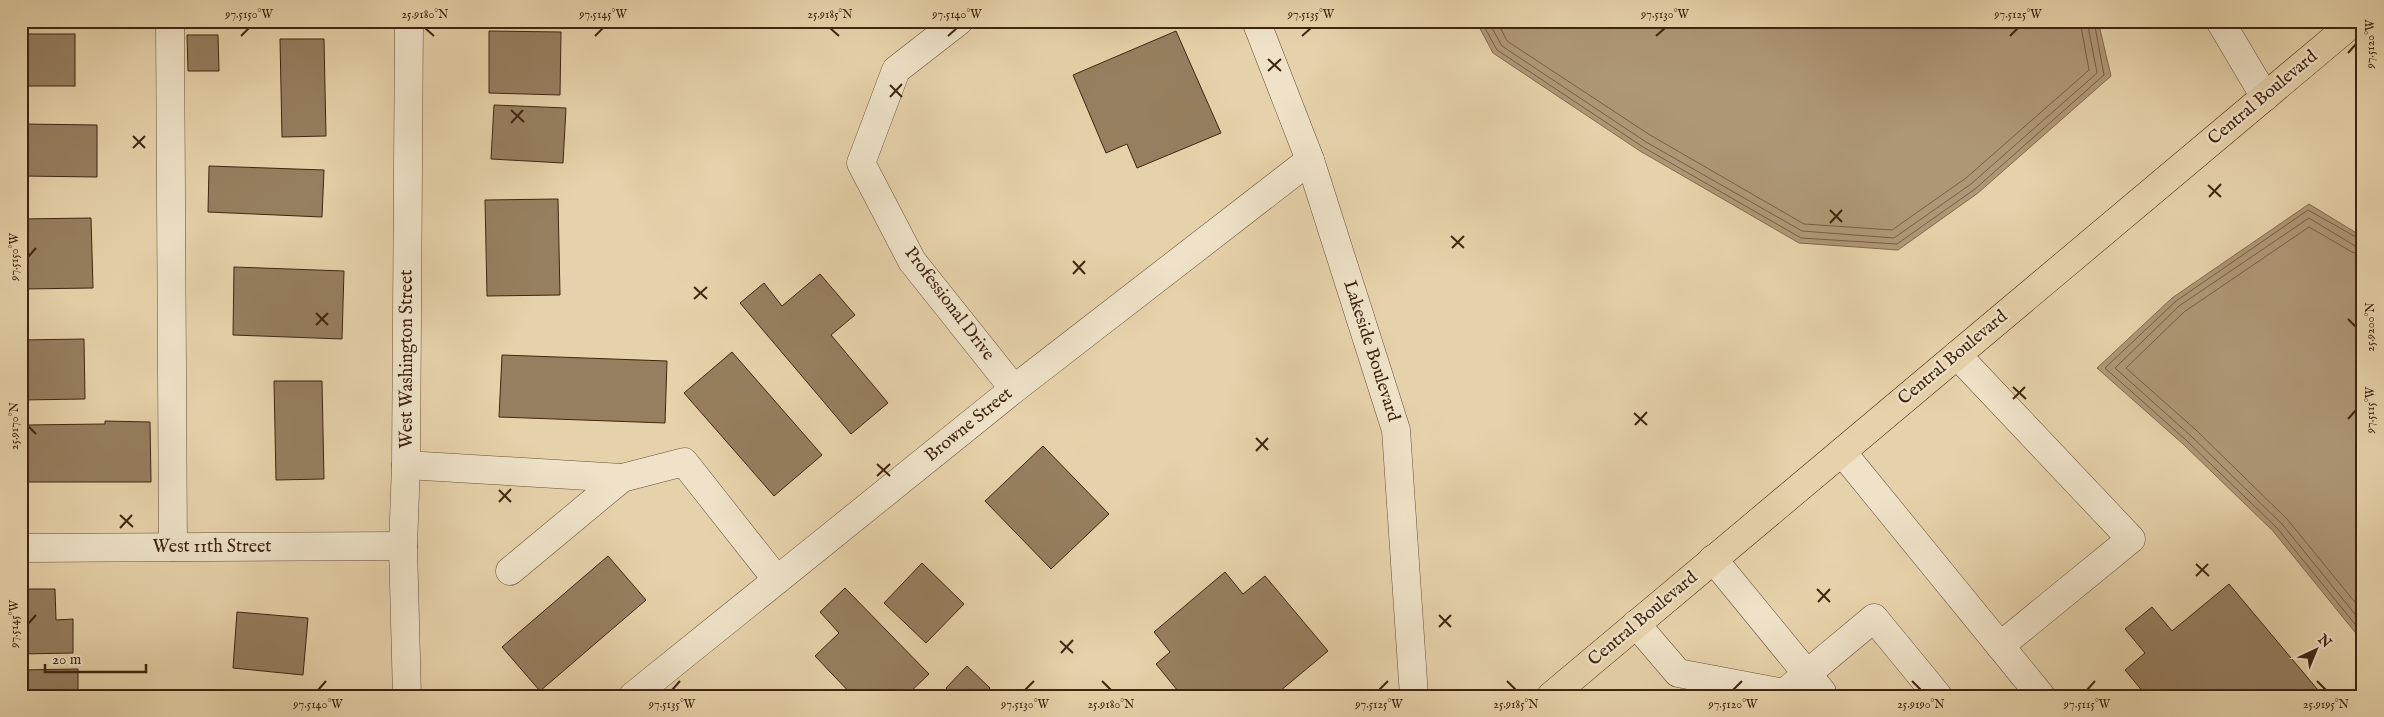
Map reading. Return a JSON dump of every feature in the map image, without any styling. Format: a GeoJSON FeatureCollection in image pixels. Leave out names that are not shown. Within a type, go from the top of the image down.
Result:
{"type":"FeatureCollection","features":[{"type":"Feature","properties":{"kind":"main road","name":"Central Boulevard"},"geometry":{"type":"LineString","coordinates":[[1551,696],[2355,21]]}},
{"type":"Feature","properties":{"kind":"street"},"geometry":{"type":"LineString","coordinates":[[170,21],[173,547]]}},
{"type":"Feature","properties":{"kind":"street","name":"West Washington Street"},"geometry":{"type":"LineString","coordinates":[[407,696],[403,546],[406,465],[409,21]]}},
{"type":"Feature","properties":{"kind":"street","name":"Professional Drive"},"geometry":{"type":"LineString","coordinates":[[959,21],[896,70],[861,163],[912,261],[1014,388]]}},
{"type":"Feature","properties":{"kind":"street","name":"Lakeside Boulevard"},"geometry":{"type":"LineString","coordinates":[[1256,21],[1310,160],[1396,430],[1414,696]]}},
{"type":"Feature","properties":{"kind":"street"},"geometry":{"type":"LineString","coordinates":[[2220,21],[2265,97]]}},
{"type":"Feature","properties":{"kind":"street","name":"Browne Street"},"geometry":{"type":"LineString","coordinates":[[634,696],[1014,388],[1310,160]]}},
{"type":"Feature","properties":{"kind":"street"},"geometry":{"type":"LineString","coordinates":[[1957,355],[2131,539],[2000,646]]}},
{"type":"Feature","properties":{"kind":"street"},"geometry":{"type":"LineString","coordinates":[[1842,452],[2041,696]]}},
{"type":"Feature","properties":{"kind":"street"},"geometry":{"type":"LineString","coordinates":[[406,465],[622,478],[684,462],[777,580]]}},
{"type":"Feature","properties":{"kind":"street"},"geometry":{"type":"LineString","coordinates":[[510,571],[622,478]]}},
{"type":"Feature","properties":{"kind":"street","name":"West 11th Street"},"geometry":{"type":"LineString","coordinates":[[21,548],[403,546]]}},
{"type":"Feature","properties":{"kind":"street"},"geometry":{"type":"LineString","coordinates":[[1713,560],[1814,685]]}},
{"type":"Feature","properties":{"kind":"street"},"geometry":{"type":"LineString","coordinates":[[1636,624],[1678,673],[1784,693],[1814,685],[1874,618],[1938,696]]}},
{"type":"Feature","properties":{"kind":"water"},"geometry":{"type":"Polygon","coordinates":[[[1476,21],[2098,21],[2111,76],[1978,193],[1898,250],[1799,243],[1640,151],[1493,53],[1476,21]]]}},
{"type":"Feature","properties":{"kind":"water"},"geometry":{"type":"Polygon","coordinates":[[[2309,204],[2363,237],[2363,642],[2273,531],[2183,444],[2097,368],[2172,298],[2309,204]]]}},
{"type":"Feature","properties":{"kind":"building"},"geometry":{"type":"Polygon","coordinates":[[[489,31],[561,32],[560,95],[489,93],[489,31]]]}},
{"type":"Feature","properties":{"kind":"building"},"geometry":{"type":"Polygon","coordinates":[[[1176,31],[1221,133],[1137,168],[1127,144],[1106,153],[1073,75],[1176,31]]]}},
{"type":"Feature","properties":{"kind":"building"},"geometry":{"type":"Polygon","coordinates":[[[21,34],[75,34],[75,86],[21,86],[21,34]]]}},
{"type":"Feature","properties":{"kind":"building"},"geometry":{"type":"Polygon","coordinates":[[[187,35],[218,35],[219,71],[188,71],[187,35]]]}},
{"type":"Feature","properties":{"kind":"building"},"geometry":{"type":"Polygon","coordinates":[[[280,39],[324,39],[326,136],[282,137],[280,39]]]}},
{"type":"Feature","properties":{"kind":"building"},"geometry":{"type":"Polygon","coordinates":[[[494,105],[566,108],[563,163],[491,159],[494,105]]]}},
{"type":"Feature","properties":{"kind":"building"},"geometry":{"type":"Polygon","coordinates":[[[23,124],[97,125],[97,177],[23,176],[23,124]]]}},
{"type":"Feature","properties":{"kind":"building"},"geometry":{"type":"Polygon","coordinates":[[[209,166],[324,170],[322,217],[208,212],[209,166]]]}},
{"type":"Feature","properties":{"kind":"building"},"geometry":{"type":"Polygon","coordinates":[[[558,199],[560,295],[487,296],[485,200],[558,199]]]}},
{"type":"Feature","properties":{"kind":"building"},"geometry":{"type":"Polygon","coordinates":[[[91,218],[93,288],[22,289],[21,219],[91,218]]]}},
{"type":"Feature","properties":{"kind":"building"},"geometry":{"type":"Polygon","coordinates":[[[234,267],[344,271],[342,339],[233,335],[234,267]]]}},
{"type":"Feature","properties":{"kind":"building"},"geometry":{"type":"Polygon","coordinates":[[[820,274],[855,315],[831,335],[888,403],[851,434],[740,303],[764,283],[782,306],[820,274]]]}},
{"type":"Feature","properties":{"kind":"building"},"geometry":{"type":"Polygon","coordinates":[[[84,339],[85,399],[21,400],[21,340],[84,339]]]}},
{"type":"Feature","properties":{"kind":"building"},"geometry":{"type":"Polygon","coordinates":[[[732,352],[822,455],[774,496],[684,393],[732,352]]]}},
{"type":"Feature","properties":{"kind":"building"},"geometry":{"type":"Polygon","coordinates":[[[502,355],[667,361],[665,423],[499,417],[502,355]]]}},
{"type":"Feature","properties":{"kind":"building"},"geometry":{"type":"Polygon","coordinates":[[[274,381],[322,381],[324,479],[276,480],[274,381]]]}},
{"type":"Feature","properties":{"kind":"building"},"geometry":{"type":"Polygon","coordinates":[[[105,421],[150,422],[151,482],[24,482],[24,425],[105,424],[105,421]]]}},
{"type":"Feature","properties":{"kind":"building"},"geometry":{"type":"Polygon","coordinates":[[[1043,446],[1109,514],[1051,569],[985,501],[1043,446]]]}},
{"type":"Feature","properties":{"kind":"building"},"geometry":{"type":"Polygon","coordinates":[[[608,556],[646,600],[540,691],[502,647],[608,556]]]}},
{"type":"Feature","properties":{"kind":"building"},"geometry":{"type":"Polygon","coordinates":[[[922,563],[964,604],[926,643],[884,603],[922,563]]]}},
{"type":"Feature","properties":{"kind":"building"},"geometry":{"type":"Polygon","coordinates":[[[1225,572],[1243,594],[1265,576],[1328,651],[1274,696],[1182,696],[1156,664],[1170,652],[1154,632],[1225,572]]]}},
{"type":"Feature","properties":{"kind":"building"},"geometry":{"type":"Polygon","coordinates":[[[2229,584],[2323,696],[2141,696],[2144,693],[2125,670],[2145,653],[2125,629],[2152,607],[2172,631],[2229,584]]]}},
{"type":"Feature","properties":{"kind":"building"},"geometry":{"type":"Polygon","coordinates":[[[845,588],[929,674],[906,696],[853,696],[815,656],[839,633],[820,612],[845,588]]]}},
{"type":"Feature","properties":{"kind":"building"},"geometry":{"type":"Polygon","coordinates":[[[21,589],[55,589],[56,620],[73,619],[73,653],[21,654],[21,589]]]}},
{"type":"Feature","properties":{"kind":"building"},"geometry":{"type":"Polygon","coordinates":[[[237,612],[308,618],[303,675],[233,668],[237,612]]]}},
{"type":"Feature","properties":{"kind":"building"},"geometry":{"type":"Polygon","coordinates":[[[967,666],[990,688],[982,696],[954,696],[946,688],[967,666]]]}},
{"type":"Feature","properties":{"kind":"building"},"geometry":{"type":"Polygon","coordinates":[[[78,669],[78,696],[21,696],[21,670],[78,669]]]}},
{"type":"Feature","properties":{"kind":"building"},"geometry":{"type":"Polygon","coordinates":[[[733,691],[738,696],[728,696],[733,691]]]}}]}
